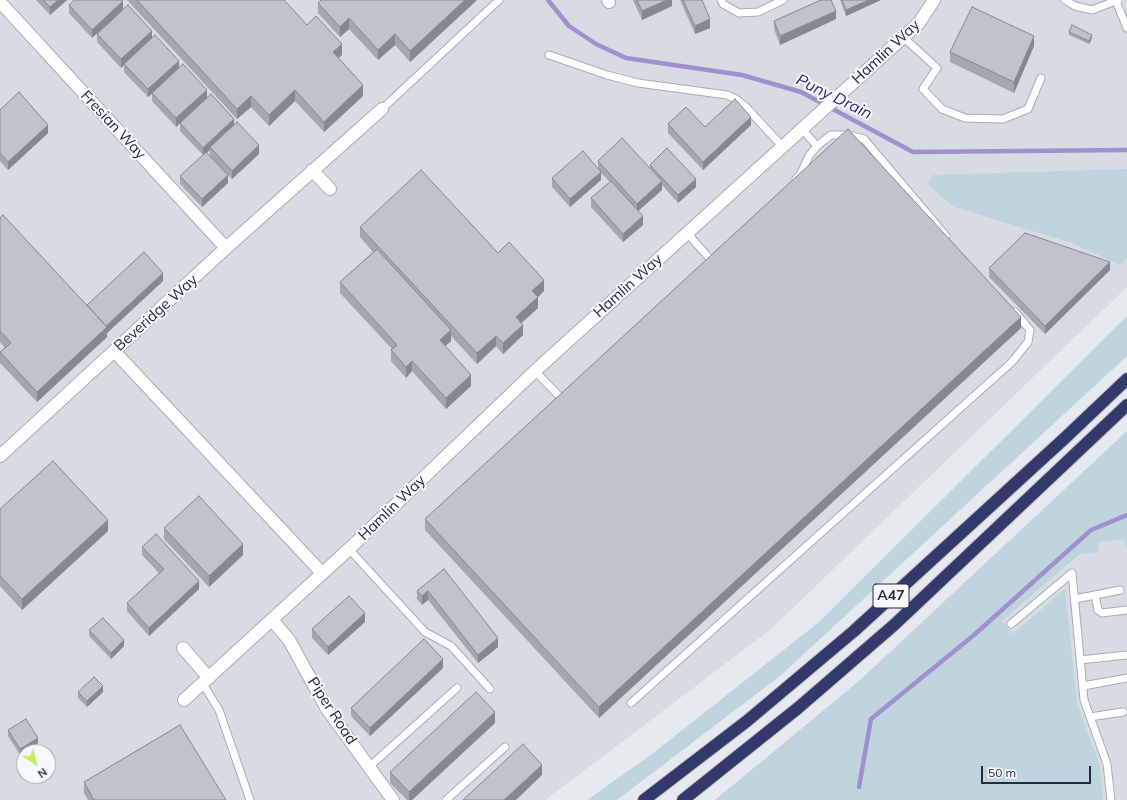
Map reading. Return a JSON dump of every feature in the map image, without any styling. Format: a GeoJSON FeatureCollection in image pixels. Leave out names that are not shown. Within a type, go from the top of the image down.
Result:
{"type":"FeatureCollection","features":[{"type":"Feature","properties":{"kind":"highway","name":"A47"},"geometry":{"type":"LineString","coordinates":[[644,800],[747,721],[854,631],[1066,437],[1127,379]]}},
{"type":"Feature","properties":{"kind":"highway","name":"A47"},"geometry":{"type":"LineString","coordinates":[[683,800],[798,708],[894,625],[1127,404]]}},
{"type":"Feature","properties":{"kind":"street","name":"Hamlin Way"},"geometry":{"type":"LineString","coordinates":[[184,700],[349,549],[535,371],[919,23],[934,0]]}},
{"type":"Feature","properties":{"kind":"street","name":"Fresian Way"},"geometry":{"type":"LineString","coordinates":[[1,6],[226,248]]}},
{"type":"Feature","properties":{"kind":"street","name":"Beveridge Way"},"geometry":{"type":"LineString","coordinates":[[1,453],[312,170],[382,109]]}},
{"type":"Feature","properties":{"kind":"street"},"geometry":{"type":"LineString","coordinates":[[312,170],[330,188]]}},
{"type":"Feature","properties":{"kind":"street"},"geometry":{"type":"LineString","coordinates":[[114,351],[322,573]]}},
{"type":"Feature","properties":{"kind":"street","name":"Piper Road"},"geometry":{"type":"LineString","coordinates":[[272,620],[289,640],[327,709],[393,800]]}},
{"type":"Feature","properties":{"kind":"street"},"geometry":{"type":"LineString","coordinates":[[183,648],[206,680]]}},
{"type":"Feature","properties":{"kind":"lane"},"geometry":{"type":"LineString","coordinates":[[382,109],[499,0]]}},
{"type":"Feature","properties":{"kind":"lane"},"geometry":{"type":"LineString","coordinates":[[721,0],[723,4],[739,13],[758,12],[783,0]]}},
{"type":"Feature","properties":{"kind":"lane"},"geometry":{"type":"LineString","coordinates":[[1065,0],[1075,6],[1092,10],[1117,0],[1127,28]]}},
{"type":"Feature","properties":{"kind":"lane"},"geometry":{"type":"LineString","coordinates":[[903,37],[937,68],[923,89],[942,109],[965,118],[1003,119],[1028,109],[1041,78]]}},
{"type":"Feature","properties":{"kind":"lane"},"geometry":{"type":"LineString","coordinates":[[549,55],[607,75],[638,83],[727,95],[736,99],[745,106],[782,146]]}},
{"type":"Feature","properties":{"kind":"lane"},"geometry":{"type":"LineString","coordinates":[[802,128],[817,146]]}},
{"type":"Feature","properties":{"kind":"lane"},"geometry":{"type":"LineString","coordinates":[[789,186],[800,175],[808,156],[817,146],[831,135],[848,135],[864,139],[951,242]]}},
{"type":"Feature","properties":{"kind":"lane"},"geometry":{"type":"LineString","coordinates":[[687,233],[713,256],[704,264]]}},
{"type":"Feature","properties":{"kind":"lane"},"geometry":{"type":"LineString","coordinates":[[631,703],[1012,362],[1028,342],[1030,330],[1011,308]]}},
{"type":"Feature","properties":{"kind":"lane"},"geometry":{"type":"LineString","coordinates":[[535,371],[564,396],[555,404]]}},
{"type":"Feature","properties":{"kind":"lane"},"geometry":{"type":"LineString","coordinates":[[349,549],[425,632],[451,646],[490,689]]}},
{"type":"Feature","properties":{"kind":"lane"},"geometry":{"type":"LineString","coordinates":[[1012,624],[1072,573],[1084,700],[1107,764],[1111,800]]}},
{"type":"Feature","properties":{"kind":"lane"},"geometry":{"type":"LineString","coordinates":[[1075,599],[1120,590]]}},
{"type":"Feature","properties":{"kind":"lane"},"geometry":{"type":"LineString","coordinates":[[1096,595],[1098,610],[1102,613],[1127,610]]}},
{"type":"Feature","properties":{"kind":"lane"},"geometry":{"type":"LineString","coordinates":[[1080,660],[1127,655]]}},
{"type":"Feature","properties":{"kind":"lane"},"geometry":{"type":"LineString","coordinates":[[1083,686],[1127,678]]}},
{"type":"Feature","properties":{"kind":"lane"},"geometry":{"type":"LineString","coordinates":[[206,680],[219,710],[250,800]]}},
{"type":"Feature","properties":{"kind":"lane"},"geometry":{"type":"LineString","coordinates":[[369,767],[457,688]]}},
{"type":"Feature","properties":{"kind":"lane"},"geometry":{"type":"LineString","coordinates":[[1090,717],[1123,712]]}},
{"type":"Feature","properties":{"kind":"lane"},"geometry":{"type":"LineString","coordinates":[[446,800],[505,747]]}},
{"type":"Feature","properties":{"kind":"shaded area"},"geometry":{"type":"Polygon","coordinates":[[[0,0],[1127,0],[1127,287],[770,630],[545,800],[0,800],[0,0]]]}},
{"type":"Feature","properties":{"kind":"shaded area"},"geometry":{"type":"Polygon","coordinates":[[[1127,169],[1127,258],[1120,265],[1072,243],[954,207],[928,185],[932,175],[1127,169]]]}},
{"type":"Feature","properties":{"kind":"shaded area"},"geometry":{"type":"Polygon","coordinates":[[[1127,316],[1127,356],[780,676],[617,800],[587,800],[652,754],[819,622],[1127,316]]]}},
{"type":"Feature","properties":{"kind":"shaded area"},"geometry":{"type":"Polygon","coordinates":[[[1127,431],[1127,549],[1125,539],[1098,542],[1099,552],[1081,554],[1002,621],[1013,634],[1065,589],[1077,703],[1100,766],[1103,800],[715,800],[860,680],[1127,431]]]}},
{"type":"Feature","properties":{"kind":"shaded area"},"geometry":{"type":"Polygon","coordinates":[[[1127,527],[1127,800],[1075,800],[1013,634],[1002,621],[1108,533],[1127,527]]]}},
{"type":"Feature","properties":{"kind":"building"},"geometry":{"type":"Polygon","coordinates":[[[43,0],[58,0],[50,7],[43,0]]]}},
{"type":"Feature","properties":{"kind":"building"},"geometry":{"type":"Polygon","coordinates":[[[74,0],[123,1],[92,30],[69,5],[74,0]]]}},
{"type":"Feature","properties":{"kind":"building"},"geometry":{"type":"Polygon","coordinates":[[[137,0],[284,0],[307,25],[316,16],[342,44],[333,52],[363,85],[324,122],[295,90],[269,115],[251,96],[237,109],[137,0]]]}},
{"type":"Feature","properties":{"kind":"building"},"geometry":{"type":"Polygon","coordinates":[[[321,0],[465,0],[410,51],[395,34],[378,50],[349,18],[340,27],[318,3],[321,0]]]}},
{"type":"Feature","properties":{"kind":"building"},"geometry":{"type":"Polygon","coordinates":[[[637,0],[667,0],[642,11],[637,0]]]}},
{"type":"Feature","properties":{"kind":"building"},"geometry":{"type":"Polygon","coordinates":[[[683,0],[702,0],[710,19],[695,26],[683,0]]]}},
{"type":"Feature","properties":{"kind":"building"},"geometry":{"type":"Polygon","coordinates":[[[821,0],[831,0],[836,11],[780,36],[774,21],[821,0]]]}},
{"type":"Feature","properties":{"kind":"building"},"geometry":{"type":"Polygon","coordinates":[[[842,0],[869,0],[846,10],[842,0]]]}},
{"type":"Feature","properties":{"kind":"building"},"geometry":{"type":"Polygon","coordinates":[[[128,5],[152,31],[121,59],[97,34],[128,5]]]}},
{"type":"Feature","properties":{"kind":"building"},"geometry":{"type":"Polygon","coordinates":[[[972,7],[1034,36],[1014,82],[950,52],[972,7]]]}},
{"type":"Feature","properties":{"kind":"building"},"geometry":{"type":"Polygon","coordinates":[[[1072,25],[1092,35],[1089,41],[1069,32],[1072,25]]]}},
{"type":"Feature","properties":{"kind":"building"},"geometry":{"type":"Polygon","coordinates":[[[155,35],[179,61],[148,89],[124,64],[155,35]]]}},
{"type":"Feature","properties":{"kind":"building"},"geometry":{"type":"Polygon","coordinates":[[[183,64],[207,90],[176,118],[152,93],[183,64]]]}},
{"type":"Feature","properties":{"kind":"building"},"geometry":{"type":"Polygon","coordinates":[[[19,92],[48,125],[8,162],[0,153],[0,110],[19,92]]]}},
{"type":"Feature","properties":{"kind":"building"},"geometry":{"type":"Polygon","coordinates":[[[211,94],[234,119],[203,148],[180,123],[211,94]]]}},
{"type":"Feature","properties":{"kind":"building"},"geometry":{"type":"Polygon","coordinates":[[[735,99],[751,117],[703,162],[668,124],[686,107],[705,127],[735,99]]]}},
{"type":"Feature","properties":{"kind":"building"},"geometry":{"type":"Polygon","coordinates":[[[237,122],[259,145],[232,171],[210,147],[237,122]]]}},
{"type":"Feature","properties":{"kind":"building"},"geometry":{"type":"Polygon","coordinates":[[[848,129],[1021,317],[599,707],[425,519],[848,129]]]}},
{"type":"Feature","properties":{"kind":"building"},"geometry":{"type":"Polygon","coordinates":[[[622,138],[662,181],[637,204],[598,161],[622,138]]]}},
{"type":"Feature","properties":{"kind":"building"},"geometry":{"type":"Polygon","coordinates":[[[667,148],[696,179],[678,195],[650,165],[667,148]]]}},
{"type":"Feature","properties":{"kind":"building"},"geometry":{"type":"Polygon","coordinates":[[[583,151],[601,172],[570,199],[552,178],[583,151]]]}},
{"type":"Feature","properties":{"kind":"building"},"geometry":{"type":"Polygon","coordinates":[[[206,152],[228,175],[202,199],[180,176],[206,152]]]}},
{"type":"Feature","properties":{"kind":"building"},"geometry":{"type":"Polygon","coordinates":[[[421,170],[498,253],[509,242],[544,280],[532,291],[538,297],[516,317],[523,325],[503,343],[496,336],[477,353],[360,227],[421,170]]]}},
{"type":"Feature","properties":{"kind":"building"},"geometry":{"type":"Polygon","coordinates":[[[611,181],[643,216],[623,234],[591,198],[611,181]]]}},
{"type":"Feature","properties":{"kind":"building"},"geometry":{"type":"Polygon","coordinates":[[[3,215],[107,327],[37,392],[0,352],[11,343],[0,331],[0,218],[3,215]]]}},
{"type":"Feature","properties":{"kind":"building"},"geometry":{"type":"Polygon","coordinates":[[[1025,233],[1110,262],[1045,326],[989,268],[1025,233]]]}},
{"type":"Feature","properties":{"kind":"building"},"geometry":{"type":"Polygon","coordinates":[[[377,249],[451,330],[440,340],[471,375],[446,398],[412,361],[406,367],[391,350],[397,345],[340,282],[377,249]]]}},
{"type":"Feature","properties":{"kind":"building"},"geometry":{"type":"Polygon","coordinates":[[[144,252],[163,273],[106,326],[87,305],[144,252]]]}},
{"type":"Feature","properties":{"kind":"building"},"geometry":{"type":"Polygon","coordinates":[[[53,461],[108,520],[22,599],[0,576],[0,509],[53,461]]]}},
{"type":"Feature","properties":{"kind":"building"},"geometry":{"type":"Polygon","coordinates":[[[199,496],[243,544],[209,576],[164,528],[199,496]]]}},
{"type":"Feature","properties":{"kind":"building"},"geometry":{"type":"Polygon","coordinates":[[[156,534],[199,581],[149,628],[127,603],[164,569],[142,547],[156,534]]]}},
{"type":"Feature","properties":{"kind":"building"},"geometry":{"type":"Polygon","coordinates":[[[444,569],[498,638],[478,655],[428,591],[422,596],[417,591],[444,569]]]}},
{"type":"Feature","properties":{"kind":"building"},"geometry":{"type":"Polygon","coordinates":[[[349,596],[365,613],[328,647],[312,629],[349,596]]]}},
{"type":"Feature","properties":{"kind":"building"},"geometry":{"type":"Polygon","coordinates":[[[103,618],[124,640],[111,653],[89,630],[103,618]]]}},
{"type":"Feature","properties":{"kind":"building"},"geometry":{"type":"Polygon","coordinates":[[[424,639],[443,659],[370,728],[351,708],[424,639]]]}},
{"type":"Feature","properties":{"kind":"building"},"geometry":{"type":"Polygon","coordinates":[[[94,677],[103,686],[87,701],[78,692],[94,677]]]}},
{"type":"Feature","properties":{"kind":"building"},"geometry":{"type":"Polygon","coordinates":[[[476,692],[495,712],[409,792],[390,772],[476,692]]]}},
{"type":"Feature","properties":{"kind":"building"},"geometry":{"type":"Polygon","coordinates":[[[26,719],[38,738],[28,744],[17,744],[8,730],[26,719]]]}},
{"type":"Feature","properties":{"kind":"building"},"geometry":{"type":"Polygon","coordinates":[[[180,725],[226,800],[94,800],[84,782],[180,725]]]}},
{"type":"Feature","properties":{"kind":"building"},"geometry":{"type":"Polygon","coordinates":[[[523,744],[542,765],[504,800],[463,800],[523,744]]]}},
{"type":"Feature","properties":{"kind":"waterway","name":"Puny Drain"},"geometry":{"type":"LineString","coordinates":[[548,0],[569,26],[596,44],[626,58],[742,75],[801,92],[913,152],[1127,150]]}},
{"type":"Feature","properties":{"kind":"waterway"},"geometry":{"type":"LineString","coordinates":[[859,787],[871,719],[974,635],[1091,530],[1127,515]]}}]}
